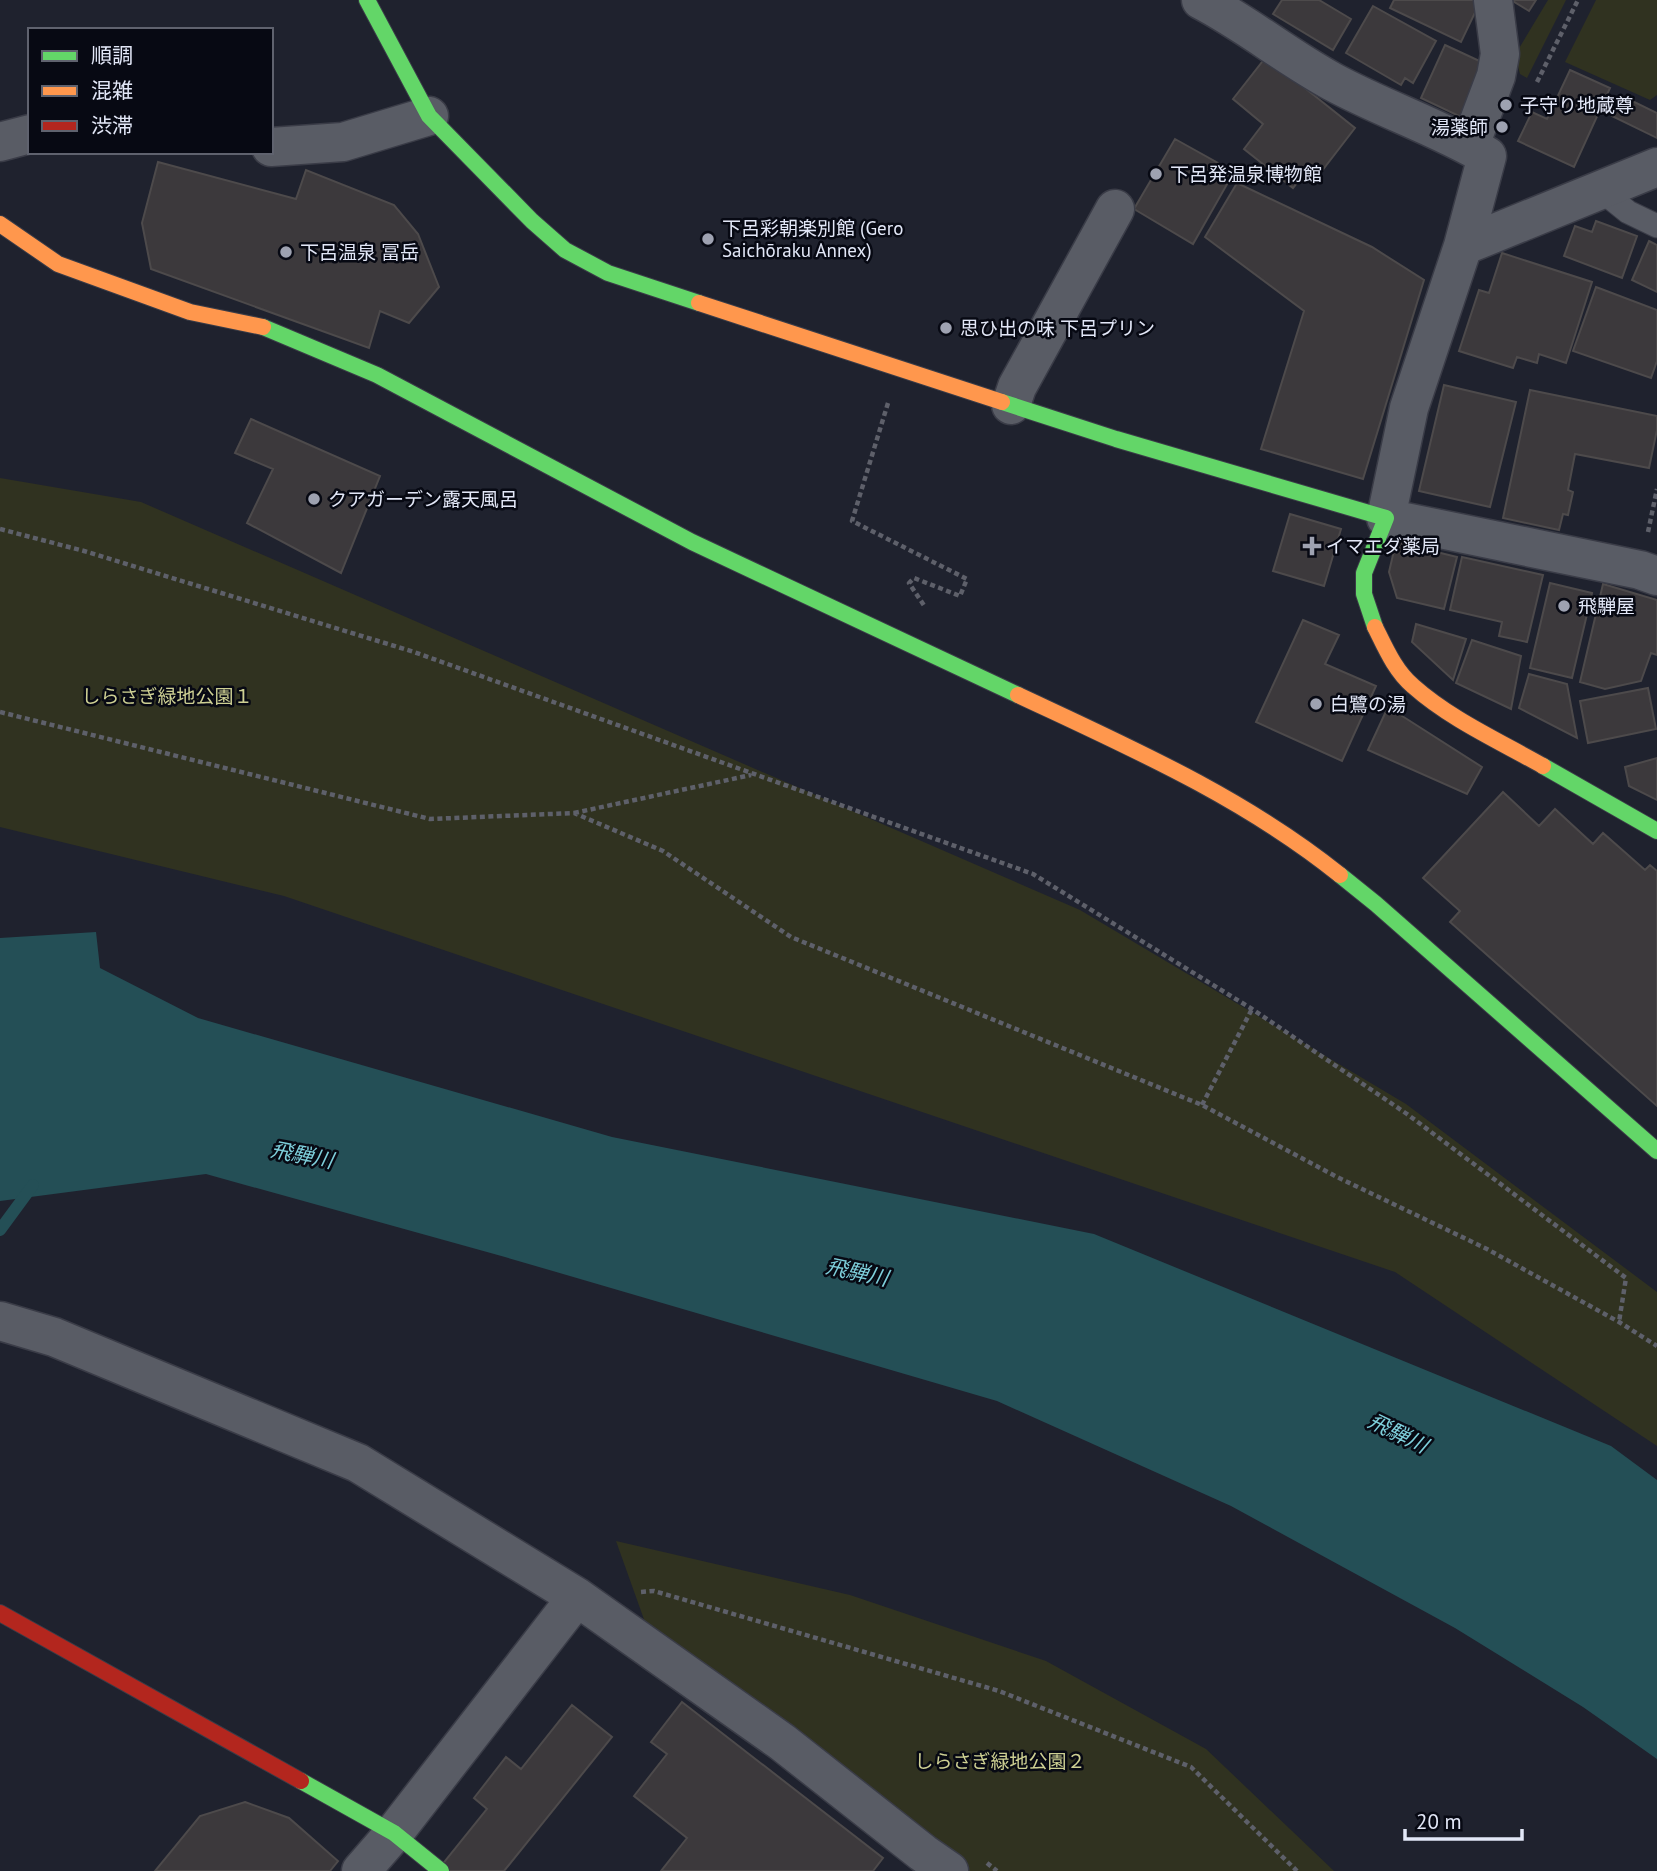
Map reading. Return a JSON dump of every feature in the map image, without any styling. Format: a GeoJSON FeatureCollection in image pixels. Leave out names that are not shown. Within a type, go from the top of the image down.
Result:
{"type":"FeatureCollection","features":[{"type":"Feature","properties":{"kind":"street"},"geometry":{"type":"LineString","coordinates":[[367,0],[429,116],[470,160],[565,250],[608,273],[1116,439],[1386,518],[1497,539],[1657,576]]}},
{"type":"Feature","properties":{"kind":"street"},"geometry":{"type":"LineString","coordinates":[[1201,0],[1332,81],[1470,145],[1488,156],[1463,246],[1409,408],[1386,518],[1364,573],[1364,594],[1375,627],[1390,658],[1411,685],[1450,713],[1657,831]]}},
{"type":"Feature","properties":{"kind":"street"},"geometry":{"type":"LineString","coordinates":[[1470,145],[1496,76],[1500,54],[1493,0]]}},
{"type":"Feature","properties":{"kind":"street"},"geometry":{"type":"LineString","coordinates":[[273,147],[343,142],[429,116]]}},
{"type":"Feature","properties":{"kind":"street"},"geometry":{"type":"LineString","coordinates":[[0,142],[28,135]]}},
{"type":"Feature","properties":{"kind":"street"},"geometry":{"type":"LineString","coordinates":[[1463,246],[1657,167]]}},
{"type":"Feature","properties":{"kind":"street"},"geometry":{"type":"LineString","coordinates":[[1011,404],[1017,387],[1115,209]]}},
{"type":"Feature","properties":{"kind":"street"},"geometry":{"type":"LineString","coordinates":[[0,224],[58,264],[190,312],[268,328],[376,375],[692,542],[1163,763],[1237,804],[1311,852],[1376,904],[1657,1151]]}},
{"type":"Feature","properties":{"kind":"street"},"geometry":{"type":"LineString","coordinates":[[0,1321],[54,1337],[358,1463],[577,1597],[782,1742],[927,1865]]}},
{"type":"Feature","properties":{"kind":"street"},"geometry":{"type":"LineString","coordinates":[[361,1871],[394,1833],[577,1597]]}},
{"type":"Feature","properties":{"kind":"street"},"geometry":{"type":"LineString","coordinates":[[0,1613],[394,1833],[441,1871]]}},
{"type":"Feature","properties":{"kind":"lane"},"geometry":{"type":"LineString","coordinates":[[1602,191],[1628,212],[1657,226]]}},
{"type":"Feature","properties":{"kind":"path"},"geometry":{"type":"LineString","coordinates":[[1536,84],[1576,2]]}},
{"type":"Feature","properties":{"kind":"path"},"geometry":{"type":"LineString","coordinates":[[899,368],[852,521],[967,579],[960,596],[914,578],[909,583],[940,632],[931,654]]}},
{"type":"Feature","properties":{"kind":"path"},"geometry":{"type":"LineString","coordinates":[[0,529],[84,551],[414,652],[1033,874],[1252,1009],[1407,1114],[1626,1278],[1619,1322]]}},
{"type":"Feature","properties":{"kind":"path"},"geometry":{"type":"LineString","coordinates":[[0,712],[430,818],[574,813],[753,775]]}},
{"type":"Feature","properties":{"kind":"path"},"geometry":{"type":"LineString","coordinates":[[574,813],[663,851],[791,937],[1202,1105],[1336,1177],[1487,1249],[1657,1346]]}},
{"type":"Feature","properties":{"kind":"path"},"geometry":{"type":"LineString","coordinates":[[1202,1105],[1252,1009]]}},
{"type":"Feature","properties":{"kind":"path"},"geometry":{"type":"LineString","coordinates":[[577,1597],[654,1591],[999,1691],[1191,1767],[1297,1871]]}},
{"type":"Feature","properties":{"kind":"green space"},"geometry":{"type":"Polygon","coordinates":[[[1548,0],[1566,0],[1527,78],[1520,74],[1515,55],[1548,0]]]}},
{"type":"Feature","properties":{"kind":"green space"},"geometry":{"type":"Polygon","coordinates":[[[1596,0],[1657,0],[1657,95],[1650,100],[1565,62],[1596,0]]]}},
{"type":"Feature","properties":{"kind":"green space","name":"しらさぎ緑地公園１"},"geometry":{"type":"Polygon","coordinates":[[[0,478],[141,502],[1080,910],[1406,1104],[1657,1292],[1657,1446],[1395,1272],[284,896],[0,827],[0,478]]]}},
{"type":"Feature","properties":{"kind":"green space","name":"しらさぎ緑地公園２"},"geometry":{"type":"Polygon","coordinates":[[[616,1541],[850,1595],[1046,1661],[1206,1749],[1334,1871],[957,1871],[651,1639],[616,1541]]]}},
{"type":"Feature","properties":{"kind":"water","name":"飛騨川"},"geometry":{"type":"Polygon","coordinates":[[[96,932],[100,968],[198,1018],[612,1137],[1094,1234],[1611,1446],[1657,1480],[1657,1759],[1583,1707],[1455,1628],[1231,1506],[997,1401],[505,1257],[206,1174],[0,1201],[0,938],[96,932]]]}},
{"type":"Feature","properties":{"kind":"building"},"geometry":{"type":"Polygon","coordinates":[[[1282,0],[1319,0],[1351,19],[1333,50],[1273,14],[1282,0]]]}},
{"type":"Feature","properties":{"kind":"building"},"geometry":{"type":"Polygon","coordinates":[[[1394,0],[1481,0],[1461,42],[1390,8],[1394,0]]]}},
{"type":"Feature","properties":{"kind":"building"},"geometry":{"type":"Polygon","coordinates":[[[1511,0],[1536,0],[1529,11],[1511,0]]]}},
{"type":"Feature","properties":{"kind":"building"},"geometry":{"type":"Polygon","coordinates":[[[1373,6],[1436,41],[1413,83],[1405,78],[1401,85],[1346,53],[1373,6]]]}},
{"type":"Feature","properties":{"kind":"building"},"geometry":{"type":"Polygon","coordinates":[[[1445,45],[1486,64],[1461,117],[1421,98],[1445,45]]]}},
{"type":"Feature","properties":{"kind":"building"},"geometry":{"type":"Polygon","coordinates":[[[1266,57],[1355,128],[1318,176],[1309,168],[1293,188],[1244,149],[1263,124],[1233,99],[1266,57]]]}},
{"type":"Feature","properties":{"kind":"building"},"geometry":{"type":"Polygon","coordinates":[[[1570,70],[1610,88],[1574,167],[1518,141],[1532,112],[1547,119],[1570,70]]]}},
{"type":"Feature","properties":{"kind":"building"},"geometry":{"type":"Polygon","coordinates":[[[1622,96],[1657,113],[1657,138],[1612,116],[1622,96]]]}},
{"type":"Feature","properties":{"kind":"building"},"geometry":{"type":"Polygon","coordinates":[[[1175,139],[1234,172],[1193,244],[1134,209],[1175,139]]]}},
{"type":"Feature","properties":{"kind":"building","name":"下呂温泉 冨岳"},"geometry":{"type":"Polygon","coordinates":[[[158,162],[296,199],[306,170],[394,205],[418,234],[439,287],[409,323],[380,311],[369,348],[151,269],[142,223],[158,162]]]}},
{"type":"Feature","properties":{"kind":"building"},"geometry":{"type":"Polygon","coordinates":[[[1237,183],[1372,247],[1424,280],[1363,479],[1261,449],[1304,311],[1205,237],[1237,183]]]}},
{"type":"Feature","properties":{"kind":"building"},"geometry":{"type":"Polygon","coordinates":[[[1596,221],[1637,236],[1622,278],[1564,256],[1575,226],[1592,232],[1596,221]]]}},
{"type":"Feature","properties":{"kind":"building"},"geometry":{"type":"Polygon","coordinates":[[[1649,241],[1657,245],[1657,292],[1632,280],[1649,241]]]}},
{"type":"Feature","properties":{"kind":"building"},"geometry":{"type":"Polygon","coordinates":[[[1502,253],[1592,282],[1566,363],[1539,354],[1537,363],[1517,357],[1513,368],[1459,351],[1479,290],[1489,293],[1502,253]]]}},
{"type":"Feature","properties":{"kind":"building"},"geometry":{"type":"Polygon","coordinates":[[[1596,287],[1657,310],[1657,361],[1651,378],[1573,351],[1596,287]]]}},
{"type":"Feature","properties":{"kind":"building"},"geometry":{"type":"Polygon","coordinates":[[[1444,385],[1516,402],[1490,507],[1419,491],[1444,385]]]}},
{"type":"Feature","properties":{"kind":"building"},"geometry":{"type":"Polygon","coordinates":[[[1530,390],[1657,416],[1657,430],[1649,468],[1575,454],[1568,490],[1573,492],[1568,515],[1563,514],[1559,530],[1503,518],[1530,390]]]}},
{"type":"Feature","properties":{"kind":"building","name":"クアガーデン露天風呂"},"geometry":{"type":"Polygon","coordinates":[[[251,419],[380,476],[341,573],[247,523],[273,469],[235,453],[251,419]]]}},
{"type":"Feature","properties":{"kind":"building"},"geometry":{"type":"Polygon","coordinates":[[[1290,514],[1341,529],[1324,586],[1273,571],[1290,514]]]}},
{"type":"Feature","properties":{"kind":"building"},"geometry":{"type":"Polygon","coordinates":[[[1396,542],[1457,557],[1444,609],[1397,598],[1389,572],[1396,542]]]}},
{"type":"Feature","properties":{"kind":"building"},"geometry":{"type":"Polygon","coordinates":[[[1462,557],[1543,575],[1527,642],[1499,636],[1502,622],[1450,610],[1462,557]]]}},
{"type":"Feature","properties":{"kind":"building"},"geometry":{"type":"Polygon","coordinates":[[[1550,583],[1592,593],[1572,678],[1530,668],[1550,583]]]}},
{"type":"Feature","properties":{"kind":"building"},"geometry":{"type":"Polygon","coordinates":[[[1603,584],[1657,600],[1657,655],[1651,653],[1641,681],[1605,689],[1580,682],[1603,584]]]}},
{"type":"Feature","properties":{"kind":"building","name":"白鷺の湯"},"geometry":{"type":"Polygon","coordinates":[[[1303,620],[1339,635],[1325,664],[1376,686],[1342,761],[1256,722],[1303,620]]]}},
{"type":"Feature","properties":{"kind":"building"},"geometry":{"type":"Polygon","coordinates":[[[1416,624],[1466,639],[1453,680],[1412,642],[1416,624]]]}},
{"type":"Feature","properties":{"kind":"building"},"geometry":{"type":"Polygon","coordinates":[[[1472,640],[1521,656],[1511,709],[1456,683],[1472,640]]]}},
{"type":"Feature","properties":{"kind":"building"},"geometry":{"type":"Polygon","coordinates":[[[1529,674],[1567,684],[1577,738],[1519,708],[1529,674]]]}},
{"type":"Feature","properties":{"kind":"building"},"geometry":{"type":"Polygon","coordinates":[[[1648,688],[1656,729],[1588,743],[1580,701],[1648,688]]]}},
{"type":"Feature","properties":{"kind":"building"},"geometry":{"type":"Polygon","coordinates":[[[1388,707],[1482,767],[1467,794],[1368,750],[1388,707]]]}},
{"type":"Feature","properties":{"kind":"building"},"geometry":{"type":"Polygon","coordinates":[[[1657,758],[1657,800],[1629,786],[1625,767],[1657,758]]]}},
{"type":"Feature","properties":{"kind":"building"},"geometry":{"type":"Polygon","coordinates":[[[1503,792],[1539,826],[1555,809],[1593,844],[1603,833],[1645,870],[1650,865],[1657,871],[1657,1106],[1450,922],[1460,911],[1423,878],[1503,792]]]}},
{"type":"Feature","properties":{"kind":"building"},"geometry":{"type":"Polygon","coordinates":[[[682,1702],[883,1858],[873,1871],[661,1871],[687,1838],[634,1796],[667,1754],[651,1742],[682,1702]]]}},
{"type":"Feature","properties":{"kind":"building"},"geometry":{"type":"Polygon","coordinates":[[[572,1705],[612,1737],[504,1871],[437,1871],[487,1809],[474,1798],[506,1757],[521,1769],[572,1705]]]}},
{"type":"Feature","properties":{"kind":"building"},"geometry":{"type":"Polygon","coordinates":[[[245,1802],[289,1818],[338,1861],[330,1871],[155,1871],[200,1816],[245,1802]]]}},
{"type":"Feature","properties":{"kind":"waterway"},"geometry":{"type":"LineString","coordinates":[[0,1230],[33,1185]]}},
{"type":"Feature","properties":{"kind":"traffic: fast"},"geometry":{"type":"LineString","coordinates":[[367,0],[429,116],[532,221],[565,250],[608,273],[699,303]]}},
{"type":"Feature","properties":{"kind":"traffic: fast"},"geometry":{"type":"LineString","coordinates":[[263,327],[377,375],[692,542],[1018,695]]}},
{"type":"Feature","properties":{"kind":"traffic: fast"},"geometry":{"type":"LineString","coordinates":[[1002,402],[1116,439],[1386,518],[1364,573],[1364,594],[1375,627]]}},
{"type":"Feature","properties":{"kind":"traffic: fast"},"geometry":{"type":"LineString","coordinates":[[1543,766],[1657,831]]}},
{"type":"Feature","properties":{"kind":"traffic: fast"},"geometry":{"type":"LineString","coordinates":[[1340,875],[1657,1151]]}},
{"type":"Feature","properties":{"kind":"traffic: fast"},"geometry":{"type":"LineString","coordinates":[[301,1781],[394,1833],[441,1871]]}},
{"type":"Feature","properties":{"kind":"traffic: slow"},"geometry":{"type":"LineString","coordinates":[[0,224],[58,264],[190,312],[263,327]]}},
{"type":"Feature","properties":{"kind":"traffic: slow"},"geometry":{"type":"LineString","coordinates":[[699,303],[1002,402]]}},
{"type":"Feature","properties":{"kind":"traffic: slow"},"geometry":{"type":"LineString","coordinates":[[1375,627],[1396,666],[1427,698],[1543,766]]}},
{"type":"Feature","properties":{"kind":"traffic: slow"},"geometry":{"type":"LineString","coordinates":[[1018,695],[1143,754],[1225,797],[1303,847],[1340,875]]}},
{"type":"Feature","properties":{"kind":"traffic: jam"},"geometry":{"type":"LineString","coordinates":[[0,1613],[301,1781]]}},
{"type":"Feature","properties":{"kind":"place","name":"子守り地蔵尊"},"geometry":{"type":"Point","coordinates":[1506,105]}},
{"type":"Feature","properties":{"kind":"place","name":"湯薬師"},"geometry":{"type":"Point","coordinates":[1502,127]}},
{"type":"Feature","properties":{"kind":"place","name":"下呂発温泉博物館"},"geometry":{"type":"Point","coordinates":[1156,174]}},
{"type":"Feature","properties":{"kind":"place","name":"下呂彩朝楽別館 (Gero Saichōraku Annex)"},"geometry":{"type":"Point","coordinates":[708,239]}},
{"type":"Feature","properties":{"kind":"place","name":"下呂温泉 冨岳"},"geometry":{"type":"Point","coordinates":[286,252]}},
{"type":"Feature","properties":{"kind":"place","name":"思ひ出の味 下呂プリン"},"geometry":{"type":"Point","coordinates":[946,328]}},
{"type":"Feature","properties":{"kind":"place","name":"クアガーデン露天風呂"},"geometry":{"type":"Point","coordinates":[314,499]}},
{"type":"Feature","properties":{"kind":"place","name":"イマエダ薬局"},"geometry":{"type":"Point","coordinates":[1312,546]}},
{"type":"Feature","properties":{"kind":"place","name":"飛騨屋"},"geometry":{"type":"Point","coordinates":[1564,606]}},
{"type":"Feature","properties":{"kind":"place","name":"白鷺の湯"},"geometry":{"type":"Point","coordinates":[1316,704]}}]}
